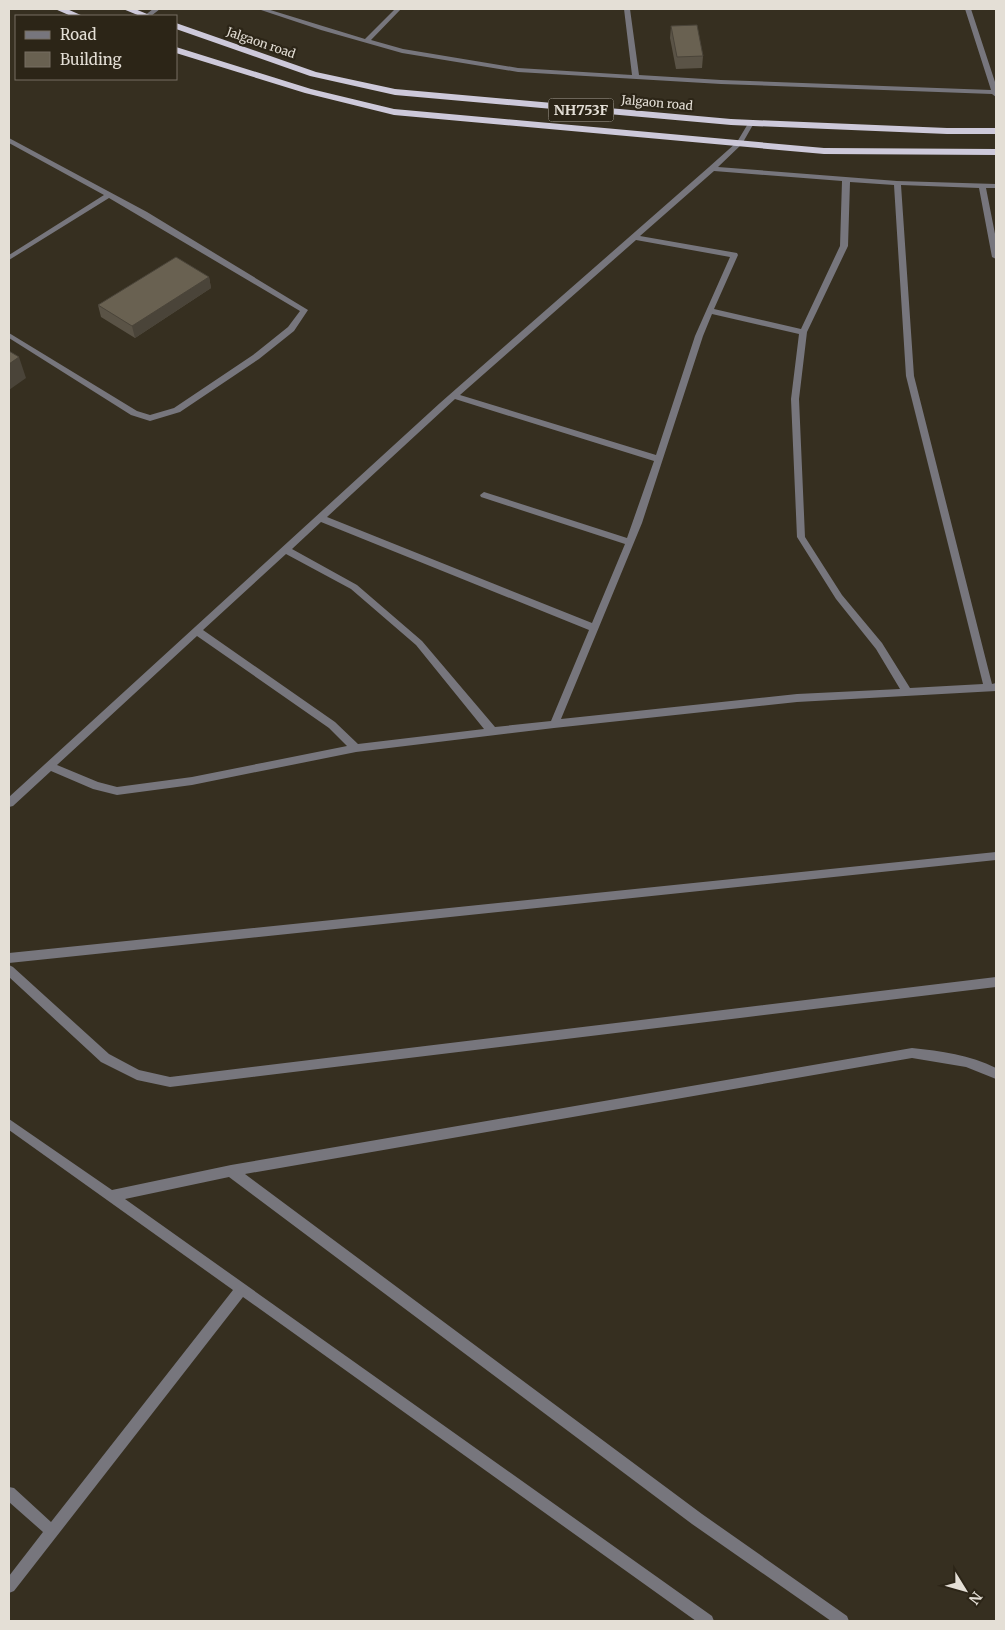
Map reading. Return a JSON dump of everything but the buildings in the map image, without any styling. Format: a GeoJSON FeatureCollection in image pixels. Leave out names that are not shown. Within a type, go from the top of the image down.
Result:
{"type":"FeatureCollection","features":[{"type":"Feature","properties":{"kind":"highway"},"geometry":{"type":"LineString","coordinates":[[59,9],[76,15]]}},
{"type":"Feature","properties":{"kind":"highway"},"geometry":{"type":"LineString","coordinates":[[126,9],[144,15]]}},
{"type":"Feature","properties":{"kind":"highway","name":"Jalgaon road"},"geometry":{"type":"LineString","coordinates":[[178,27],[313,74],[395,92],[523,105],[751,123],[947,131],[996,131]]}},
{"type":"Feature","properties":{"kind":"highway","name":"NH753F"},"geometry":{"type":"LineString","coordinates":[[178,51],[308,91],[394,112],[824,151],[996,152]]}},
{"type":"Feature","properties":{"kind":"street"},"geometry":{"type":"LineString","coordinates":[[261,9],[402,51],[518,70],[996,93],[968,9]]}},
{"type":"Feature","properties":{"kind":"street"},"geometry":{"type":"LineString","coordinates":[[366,41],[398,9]]}},
{"type":"Feature","properties":{"kind":"street"},"geometry":{"type":"LineString","coordinates":[[627,9],[636,77]]}},
{"type":"Feature","properties":{"kind":"street"},"geometry":{"type":"LineString","coordinates":[[9,803],[454,396],[712,170],[740,143],[751,123]]}},
{"type":"Feature","properties":{"kind":"street"},"geometry":{"type":"LineString","coordinates":[[9,140],[144,214],[304,310],[291,329],[256,357],[177,410],[150,418],[134,413],[9,335]]}},
{"type":"Feature","properties":{"kind":"street"},"geometry":{"type":"LineString","coordinates":[[712,170],[897,183],[996,186]]}},
{"type":"Feature","properties":{"kind":"street"},"geometry":{"type":"LineString","coordinates":[[846,179],[844,246],[803,332],[795,399],[801,536],[839,597],[879,646],[907,692]]}},
{"type":"Feature","properties":{"kind":"street"},"geometry":{"type":"LineString","coordinates":[[49,766],[96,786],[117,791],[192,781],[356,748],[492,731],[797,698],[992,687],[910,376],[897,183]]}},
{"type":"Feature","properties":{"kind":"street"},"geometry":{"type":"LineString","coordinates":[[982,186],[994,234],[996,257]]}},
{"type":"Feature","properties":{"kind":"street"},"geometry":{"type":"LineString","coordinates":[[9,258],[109,195]]}},
{"type":"Feature","properties":{"kind":"street"},"geometry":{"type":"LineString","coordinates":[[554,724],[630,542],[699,336],[734,255],[634,237]]}},
{"type":"Feature","properties":{"kind":"street"},"geometry":{"type":"LineString","coordinates":[[710,311],[803,332]]}},
{"type":"Feature","properties":{"kind":"street"},"geometry":{"type":"LineString","coordinates":[[454,396],[659,459]]}},
{"type":"Feature","properties":{"kind":"street"},"geometry":{"type":"LineString","coordinates":[[484,495],[630,542]]}},
{"type":"Feature","properties":{"kind":"street"},"geometry":{"type":"LineString","coordinates":[[321,518],[594,628]]}},
{"type":"Feature","properties":{"kind":"street"},"geometry":{"type":"LineString","coordinates":[[286,550],[354,587],[376,606],[418,643],[492,731]]}},
{"type":"Feature","properties":{"kind":"street"},"geometry":{"type":"LineString","coordinates":[[197,631],[332,725],[356,748]]}},
{"type":"Feature","properties":{"kind":"street"},"geometry":{"type":"LineString","coordinates":[[9,958],[996,856]]}},
{"type":"Feature","properties":{"kind":"street"},"geometry":{"type":"LineString","coordinates":[[9,970],[105,1058],[137,1075],[170,1082],[996,982]]}},
{"type":"Feature","properties":{"kind":"street"},"geometry":{"type":"LineString","coordinates":[[110,1196],[232,1171],[912,1053],[955,1058],[986,1068],[996,1074]]}},
{"type":"Feature","properties":{"kind":"street"},"geometry":{"type":"LineString","coordinates":[[9,1124],[707,1621]]}},
{"type":"Feature","properties":{"kind":"street"},"geometry":{"type":"LineString","coordinates":[[232,1171],[697,1519],[842,1621]]}},
{"type":"Feature","properties":{"kind":"street"},"geometry":{"type":"LineString","coordinates":[[9,1586],[242,1289]]}},
{"type":"Feature","properties":{"kind":"street"},"geometry":{"type":"LineString","coordinates":[[9,1492],[51,1531]]}}]}
